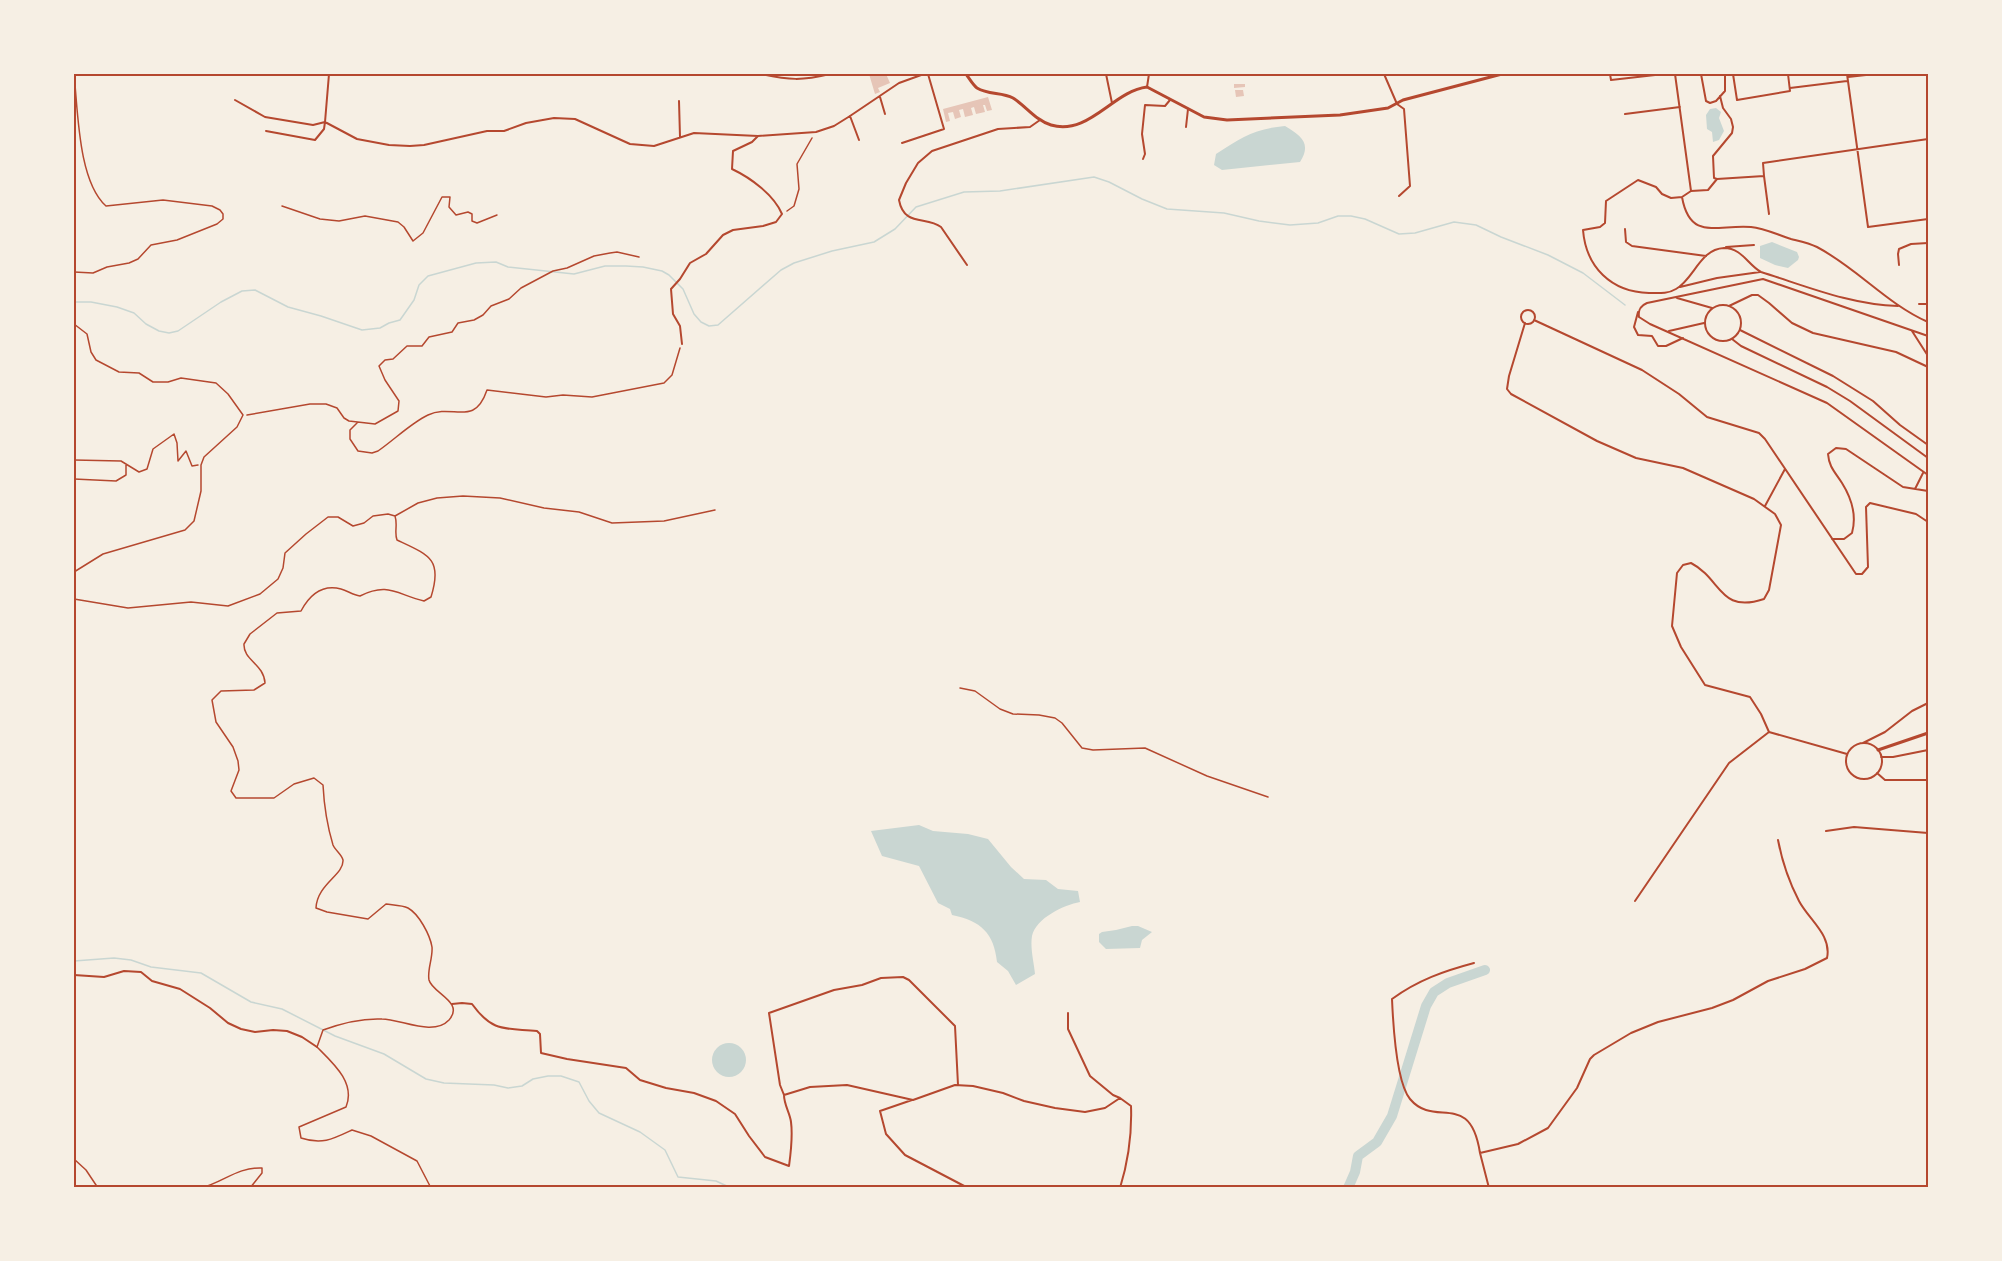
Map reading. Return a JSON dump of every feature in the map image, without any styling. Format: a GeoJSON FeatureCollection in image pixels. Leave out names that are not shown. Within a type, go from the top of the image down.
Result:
{"type":"FeatureCollection","features":[{"type":"Feature","properties":{"kind":"street"},"geometry":{"type":"LineString","coordinates":[[266,131],[314,140],[320,135],[326,122],[329,74],[334,74]]}},
{"type":"Feature","properties":{"kind":"street"},"geometry":{"type":"LineString","coordinates":[[761,74],[792,80],[811,79],[830,74]]}},
{"type":"Feature","properties":{"kind":"street"},"geometry":{"type":"LineString","coordinates":[[235,100],[265,117],[313,125],[326,122],[357,139],[389,145],[424,145],[471,134],[504,131],[525,123],[554,118],[575,119],[630,144],[654,146],[694,133],[758,136],[816,132],[834,126],[899,82],[926,74],[944,129],[902,143]]}},
{"type":"Feature","properties":{"kind":"street"},"geometry":{"type":"LineString","coordinates":[[966,74],[976,88],[1012,98],[1050,125],[1070,125],[1086,120],[1130,91],[1147,87],[1204,117],[1227,120],[1340,115],[1388,108],[1405,100],[1502,74]]}},
{"type":"Feature","properties":{"kind":"street"},"geometry":{"type":"LineString","coordinates":[[1106,74],[1113,104]]}},
{"type":"Feature","properties":{"kind":"street"},"geometry":{"type":"LineString","coordinates":[[1147,87],[1150,74]]}},
{"type":"Feature","properties":{"kind":"street"},"geometry":{"type":"LineString","coordinates":[[1384,74],[1397,104],[1404,109],[1410,186],[1399,196]]}},
{"type":"Feature","properties":{"kind":"street"},"geometry":{"type":"LineString","coordinates":[[1610,74],[1611,80],[1664,74]]}},
{"type":"Feature","properties":{"kind":"street"},"geometry":{"type":"LineString","coordinates":[[1675,74],[1691,191]]}},
{"type":"Feature","properties":{"kind":"street"},"geometry":{"type":"LineString","coordinates":[[1701,74],[1706,101],[1710,103],[1725,91],[1725,74]]}},
{"type":"Feature","properties":{"kind":"street"},"geometry":{"type":"LineString","coordinates":[[1733,74],[1737,100],[1790,92],[1788,74]]}},
{"type":"Feature","properties":{"kind":"street"},"geometry":{"type":"LineString","coordinates":[[1790,88],[1875,74]]}},
{"type":"Feature","properties":{"kind":"street"},"geometry":{"type":"LineString","coordinates":[[1847,77],[1868,227],[1929,219]]}},
{"type":"Feature","properties":{"kind":"street"},"geometry":{"type":"LineString","coordinates":[[1717,179],[1714,178],[1713,156],[1732,133],[1733,127],[1731,119],[1723,108],[1720,96]]}},
{"type":"Feature","properties":{"kind":"street"},"geometry":{"type":"LineString","coordinates":[[880,97],[885,114]]}},
{"type":"Feature","properties":{"kind":"street"},"geometry":{"type":"LineString","coordinates":[[1143,159],[1145,154],[1142,134],[1144,105],[1165,106],[1170,100]]}},
{"type":"Feature","properties":{"kind":"street"},"geometry":{"type":"LineString","coordinates":[[679,101],[680,138]]}},
{"type":"Feature","properties":{"kind":"street"},"geometry":{"type":"LineString","coordinates":[[1625,114],[1680,107]]}},
{"type":"Feature","properties":{"kind":"street"},"geometry":{"type":"LineString","coordinates":[[1186,128],[1188,109]]}},
{"type":"Feature","properties":{"kind":"street"},"geometry":{"type":"LineString","coordinates":[[850,116],[859,140]]}},
{"type":"Feature","properties":{"kind":"street"},"geometry":{"type":"LineString","coordinates":[[967,265],[941,227],[911,219],[905,213],[900,206],[900,194],[918,163],[932,151],[998,129],[1029,127],[1040,120]]}},
{"type":"Feature","properties":{"kind":"street"},"geometry":{"type":"LineString","coordinates":[[682,344],[680,326],[673,314],[671,289],[690,263],[706,254],[723,235],[733,230],[776,222],[782,214],[778,204],[748,177],[732,169],[733,151],[752,142],[758,136]]}},
{"type":"Feature","properties":{"kind":"street"},"geometry":{"type":"LineString","coordinates":[[1769,214],[1762,163],[1929,139]]}},
{"type":"Feature","properties":{"kind":"street"},"geometry":{"type":"LineString","coordinates":[[1761,272],[1717,278],[1680,287],[1673,291],[1637,293],[1622,288],[1607,279],[1590,260],[1584,243],[1584,230],[1600,227],[1605,223],[1606,201],[1638,180],[1656,187],[1662,194],[1671,198],[1682,198],[1691,191],[1708,190],[1717,179],[1764,176]]}},
{"type":"Feature","properties":{"kind":"street"},"geometry":{"type":"LineString","coordinates":[[1682,198],[1691,222],[1702,228],[1752,227],[1817,247],[1870,283],[1898,306],[1929,322]]}},
{"type":"Feature","properties":{"kind":"street"},"geometry":{"type":"LineString","coordinates":[[1625,228],[1626,242],[1632,246],[1706,256]]}},
{"type":"Feature","properties":{"kind":"street"},"geometry":{"type":"LineString","coordinates":[[1899,265],[1899,249],[1911,244],[1929,243]]}},
{"type":"Feature","properties":{"kind":"street"},"geometry":{"type":"LineString","coordinates":[[1680,287],[1710,252],[1723,248],[1754,245]]}},
{"type":"Feature","properties":{"kind":"street"},"geometry":{"type":"LineString","coordinates":[[1723,248],[1734,250],[1746,257],[1752,267],[1761,272],[1856,302],[1876,306],[1898,306]]}},
{"type":"Feature","properties":{"kind":"street"},"geometry":{"type":"LineString","coordinates":[[1683,338],[1660,347],[1652,336],[1638,335],[1634,324],[1639,309],[1647,303],[1763,279],[1929,336]]}},
{"type":"Feature","properties":{"kind":"street"},"geometry":{"type":"LineString","coordinates":[[1729,306],[1752,295],[1758,295],[1792,323],[1813,333],[1896,352],[1929,368]]}},
{"type":"Feature","properties":{"kind":"street"},"geometry":{"type":"LineString","coordinates":[[1674,297],[1713,308],[1729,306],[1738,312],[1741,317],[1740,330],[1732,339],[1720,341],[1714,339],[1706,329],[1706,317],[1713,308]]}},
{"type":"Feature","properties":{"kind":"street"},"geometry":{"type":"LineString","coordinates":[[1919,304],[1929,304]]}},
{"type":"Feature","properties":{"kind":"street"},"geometry":{"type":"LineString","coordinates":[[1639,309],[1639,318],[1827,403],[1929,475]]}},
{"type":"Feature","properties":{"kind":"street"},"geometry":{"type":"LineString","coordinates":[[1525,323],[1529,324],[1534,320],[1535,315],[1532,312],[1526,311],[1522,316],[1525,323],[1509,376],[1507,389],[1510,394],[1597,441],[1635,458],[1683,468],[1754,499],[1775,514],[1781,525],[1769,590],[1764,599],[1740,604],[1731,601],[1701,568],[1691,563],[1683,565],[1677,573],[1671,626],[1688,661],[1705,685],[1749,697],[1761,714],[1769,732]]}},
{"type":"Feature","properties":{"kind":"street"},"geometry":{"type":"LineString","coordinates":[[1534,320],[1642,370],[1679,394],[1707,417],[1759,433],[1856,574],[1862,574],[1868,567],[1866,507],[1870,503],[1916,514],[1929,522]]}},
{"type":"Feature","properties":{"kind":"street"},"geometry":{"type":"LineString","coordinates":[[1669,331],[1705,323]]}},
{"type":"Feature","properties":{"kind":"street"},"geometry":{"type":"LineString","coordinates":[[1740,330],[1833,376],[1863,394],[1929,445]]}},
{"type":"Feature","properties":{"kind":"street"},"geometry":{"type":"LineString","coordinates":[[1911,330],[1929,356]]}},
{"type":"Feature","properties":{"kind":"street"},"geometry":{"type":"LineString","coordinates":[[1732,339],[1741,346],[1827,387],[1929,458]]}},
{"type":"Feature","properties":{"kind":"street"},"geometry":{"type":"LineString","coordinates":[[1832,539],[1844,538],[1852,533],[1855,524],[1853,503],[1842,483],[1828,465],[1828,454],[1836,448],[1846,449],[1903,487],[1929,491]]}},
{"type":"Feature","properties":{"kind":"street"},"geometry":{"type":"LineString","coordinates":[[1765,506],[1785,469]]}},
{"type":"Feature","properties":{"kind":"street"},"geometry":{"type":"LineString","coordinates":[[1915,489],[1924,472]]}},
{"type":"Feature","properties":{"kind":"street"},"geometry":{"type":"LineString","coordinates":[[1863,743],[1878,750],[1881,757],[1878,773],[1864,780],[1854,777],[1846,767],[1847,754],[1853,747],[1886,732],[1912,711],[1929,703]]}},
{"type":"Feature","properties":{"kind":"street"},"geometry":{"type":"LineString","coordinates":[[1769,732],[1847,754]]}},
{"type":"Feature","properties":{"kind":"street"},"geometry":{"type":"LineString","coordinates":[[1635,901],[1729,763],[1769,732]]}},
{"type":"Feature","properties":{"kind":"street"},"geometry":{"type":"LineString","coordinates":[[1878,750],[1929,733]]}},
{"type":"Feature","properties":{"kind":"street"},"geometry":{"type":"LineString","coordinates":[[1881,757],[1929,750]]}},
{"type":"Feature","properties":{"kind":"street"},"geometry":{"type":"LineString","coordinates":[[1878,773],[1885,780],[1929,780]]}},
{"type":"Feature","properties":{"kind":"street"},"geometry":{"type":"LineString","coordinates":[[1826,831],[1854,827],[1929,833]]}},
{"type":"Feature","properties":{"kind":"street"},"geometry":{"type":"LineString","coordinates":[[1480,1153],[1518,1144],[1548,1128],[1577,1088],[1590,1059],[1631,1034],[1658,1023],[1733,1000],[1768,981],[1814,966],[1827,958],[1829,951],[1822,933],[1801,904],[1791,884],[1778,840]]}},
{"type":"Feature","properties":{"kind":"street"},"geometry":{"type":"LineString","coordinates":[[1474,963],[1439,972],[1409,986],[1392,999],[1394,1035],[1399,1064],[1410,1098],[1422,1108],[1462,1115],[1472,1126],[1478,1140],[1489,1188]]}},
{"type":"Feature","properties":{"kind":"street"},"geometry":{"type":"LineString","coordinates":[[74,975],[104,977],[124,971],[141,972],[152,981],[180,989],[210,1008],[228,1023],[241,1029],[255,1032],[287,1031],[302,1037],[316,1047]]}},
{"type":"Feature","properties":{"kind":"street"},"geometry":{"type":"LineString","coordinates":[[452,1004],[472,1004],[482,1018],[492,1025],[510,1030],[537,1031],[540,1034],[541,1053],[626,1068],[640,1080],[694,1093],[716,1101],[735,1114],[765,1157],[789,1166],[793,1143],[791,1120],[784,1105],[769,1013],[834,990],[862,985],[881,978],[899,977],[909,980],[955,1026],[958,1085]]}},
{"type":"Feature","properties":{"kind":"street"},"geometry":{"type":"LineString","coordinates":[[1068,1012],[1068,1029],[1090,1076],[1131,1106],[1132,1120],[1128,1150],[1120,1188]]}},
{"type":"Feature","properties":{"kind":"street"},"geometry":{"type":"LineString","coordinates":[[784,1095],[810,1086],[847,1085],[913,1100]]}},
{"type":"Feature","properties":{"kind":"street"},"geometry":{"type":"LineString","coordinates":[[968,1188],[905,1155],[886,1134],[880,1111],[954,1085],[1003,1093],[1024,1101],[1055,1108],[1085,1112],[1105,1108],[1120,1098]]}},
{"type":"Feature","properties":{"kind":"street"},"geometry":{"type":"LineString","coordinates":[[1070,1188],[1095,1188]]}},
{"type":"Feature","properties":{"kind":"lane"},"geometry":{"type":"LineString","coordinates":[[74,74],[81,149],[94,192],[99,200],[106,206],[163,200],[199,204],[220,210],[223,214],[223,219],[217,224],[177,240],[151,245],[138,259],[129,263],[107,267],[93,273],[74,272]]}},
{"type":"Feature","properties":{"kind":"lane"},"geometry":{"type":"LineString","coordinates":[[74,324],[87,334],[91,352],[96,360],[119,372],[138,373],[153,382],[168,382],[181,378],[216,383],[228,394],[243,415],[237,427],[204,457],[201,465],[201,491],[194,521],[185,530],[103,554],[74,572]]}},
{"type":"Feature","properties":{"kind":"lane"},"geometry":{"type":"LineString","coordinates":[[74,599],[128,608],[191,602],[228,606],[260,594],[278,579],[283,568],[285,553],[328,517],[338,517],[353,526],[364,524],[373,516],[388,514],[395,516],[418,503],[437,498],[463,496],[500,498],[544,508],[579,512],[612,523],[664,521],[715,510]]}},
{"type":"Feature","properties":{"kind":"lane"},"geometry":{"type":"LineString","coordinates":[[395,516],[397,522],[394,533],[397,540],[420,551],[432,560],[436,570],[431,597],[424,601],[384,588],[360,596],[340,589],[322,589],[307,599],[301,612],[277,613],[250,634],[243,648],[264,672],[265,683],[254,690],[221,691],[212,700],[216,722],[233,747],[238,761],[239,770],[231,791],[236,798],[274,798],[294,784],[314,778],[323,785],[325,814],[333,844],[343,862],[337,874],[321,889],[316,900],[316,908],[368,919],[386,904],[409,909],[425,927],[432,947],[429,978],[432,986],[452,1004],[453,1011],[449,1020],[436,1027],[427,1028],[381,1018],[348,1021],[323,1030],[316,1047],[335,1065],[350,1090],[350,1099],[346,1107],[299,1127],[301,1138],[315,1143],[333,1139],[352,1130],[371,1136],[417,1161],[431,1188]]}},
{"type":"Feature","properties":{"kind":"path"},"geometry":{"type":"LineString","coordinates":[[782,214],[794,206],[799,189],[797,164],[816,132]]}},
{"type":"Feature","properties":{"kind":"path"},"geometry":{"type":"LineString","coordinates":[[282,206],[320,219],[339,220],[365,216],[398,222],[413,241],[423,233],[442,197],[450,197],[449,207],[456,215],[468,212],[472,214],[472,220],[477,223],[497,215]]}},
{"type":"Feature","properties":{"kind":"path"},"geometry":{"type":"LineString","coordinates":[[243,415],[310,405],[326,405],[337,408],[349,421],[375,424],[398,411],[399,401],[385,380],[380,366],[385,360],[393,360],[407,346],[422,346],[429,337],[452,332],[458,323],[474,320],[483,315],[491,306],[509,299],[521,288],[553,271],[567,268],[594,256],[610,253],[617,252],[639,257]]}},
{"type":"Feature","properties":{"kind":"path"},"geometry":{"type":"LineString","coordinates":[[357,423],[350,430],[350,439],[358,451],[372,453],[378,452],[423,417],[432,413],[444,411],[465,413],[475,409],[480,406],[487,390],[546,397],[563,395],[592,397],[664,383],[672,375],[682,344]]}},
{"type":"Feature","properties":{"kind":"path"},"geometry":{"type":"LineString","coordinates":[[74,460],[121,461],[139,472],[147,469],[153,449],[174,434],[178,461],[186,451],[192,466],[201,465]]}},
{"type":"Feature","properties":{"kind":"path"},"geometry":{"type":"LineString","coordinates":[[74,479],[116,481],[126,475],[126,464]]}},
{"type":"Feature","properties":{"kind":"path"},"geometry":{"type":"LineString","coordinates":[[960,688],[975,691],[1000,709],[1013,714],[1055,718],[1062,723],[1082,748],[1093,750],[1145,748],[1207,776],[1268,797]]}},
{"type":"Feature","properties":{"kind":"path"},"geometry":{"type":"LineString","coordinates":[[74,1159],[86,1170],[98,1188]]}},
{"type":"Feature","properties":{"kind":"path"},"geometry":{"type":"LineString","coordinates":[[201,1188],[218,1183],[237,1171],[262,1168],[262,1173],[250,1188]]}},
{"type":"Feature","properties":{"kind":"path"},"geometry":{"type":"LineString","coordinates":[[279,1188],[288,1187]]}},
{"type":"Feature","properties":{"kind":"shaded area"},"geometry":{"type":"Polygon","coordinates":[[[1716,108],[1721,112],[1719,118],[1724,131],[1719,140],[1713,142],[1712,132],[1707,129],[1706,115],[1710,109],[1716,108]]]}},
{"type":"Feature","properties":{"kind":"shaded area"},"geometry":{"type":"Polygon","coordinates":[[[1285,126],[1296,133],[1305,145],[1300,162],[1222,170],[1214,165],[1216,154],[1241,138],[1265,129],[1285,126]]]}},
{"type":"Feature","properties":{"kind":"shaded area"},"geometry":{"type":"Polygon","coordinates":[[[1772,242],[1797,252],[1798,260],[1788,268],[1760,258],[1760,246],[1772,242]]]}},
{"type":"Feature","properties":{"kind":"shaded area"},"geometry":{"type":"Polygon","coordinates":[[[919,825],[933,831],[968,834],[988,839],[1024,879],[1046,880],[1058,889],[1078,891],[1080,902],[1052,913],[1035,929],[1031,945],[1035,974],[1016,985],[1008,971],[997,962],[993,943],[984,930],[971,921],[952,915],[950,909],[938,903],[919,866],[882,856],[871,831],[919,825]]]}},
{"type":"Feature","properties":{"kind":"shaded area"},"geometry":{"type":"Polygon","coordinates":[[[1132,926],[1152,932],[1142,940],[1140,948],[1106,949],[1099,942],[1099,934],[1102,932],[1132,926]]]}},
{"type":"Feature","properties":{"kind":"shaded area"},"geometry":{"type":"Polygon","coordinates":[[[729,1043],[741,1048],[746,1060],[741,1072],[729,1077],[717,1072],[712,1060],[717,1048],[729,1043]]]}},
{"type":"Feature","properties":{"kind":"building"},"geometry":{"type":"Polygon","coordinates":[[[869,74],[886,74],[890,83],[878,88],[880,92],[875,94],[869,74]]]}},
{"type":"Feature","properties":{"kind":"building"},"geometry":{"type":"Polygon","coordinates":[[[1234,84],[1245,84],[1245,87],[1234,88],[1234,84]]]}},
{"type":"Feature","properties":{"kind":"building"},"geometry":{"type":"Polygon","coordinates":[[[1235,90],[1243,90],[1244,96],[1236,97],[1235,90]]]}},
{"type":"Feature","properties":{"kind":"building"},"geometry":{"type":"Polygon","coordinates":[[[988,97],[992,110],[987,111],[983,105],[985,112],[976,114],[974,107],[971,108],[973,115],[965,117],[963,109],[959,110],[961,117],[955,119],[953,112],[948,113],[950,121],[946,122],[943,109],[988,97]]]}},
{"type":"Feature","properties":{"kind":"waterway"},"geometry":{"type":"LineString","coordinates":[[74,302],[91,302],[117,307],[134,313],[146,324],[159,331],[169,333],[178,331],[221,302],[242,291],[255,290],[288,307],[362,330],[380,328],[400,320],[414,300],[419,285],[428,276],[476,263],[496,262],[508,267],[574,274],[605,266],[626,266],[643,267],[669,275],[683,289],[694,314],[701,322],[709,326],[718,325],[781,270],[794,263],[832,251],[874,242],[895,229],[916,207],[964,192],[1000,191],[1094,177],[1167,209],[1224,213],[1290,225],[1318,223],[1338,216],[1365,219],[1399,234],[1415,233],[1454,222],[1476,225],[1548,255],[1583,273],[1625,305]]}},
{"type":"Feature","properties":{"kind":"waterway"},"geometry":{"type":"LineString","coordinates":[[74,961],[114,958],[131,960],[151,967],[201,973],[251,1002],[282,1009],[335,1036],[384,1054],[426,1079],[444,1083],[494,1085],[508,1088],[522,1086],[533,1079],[548,1076],[561,1076],[579,1082],[589,1101],[599,1113],[640,1132],[665,1150],[678,1177],[716,1181],[731,1188]]}},
{"type":"Feature","properties":{"kind":"waterway"},"geometry":{"type":"LineString","coordinates":[[1348,1188],[1355,1172],[1358,1156],[1377,1142],[1392,1116],[1426,1006],[1434,992],[1448,983],[1485,970]]}}]}
